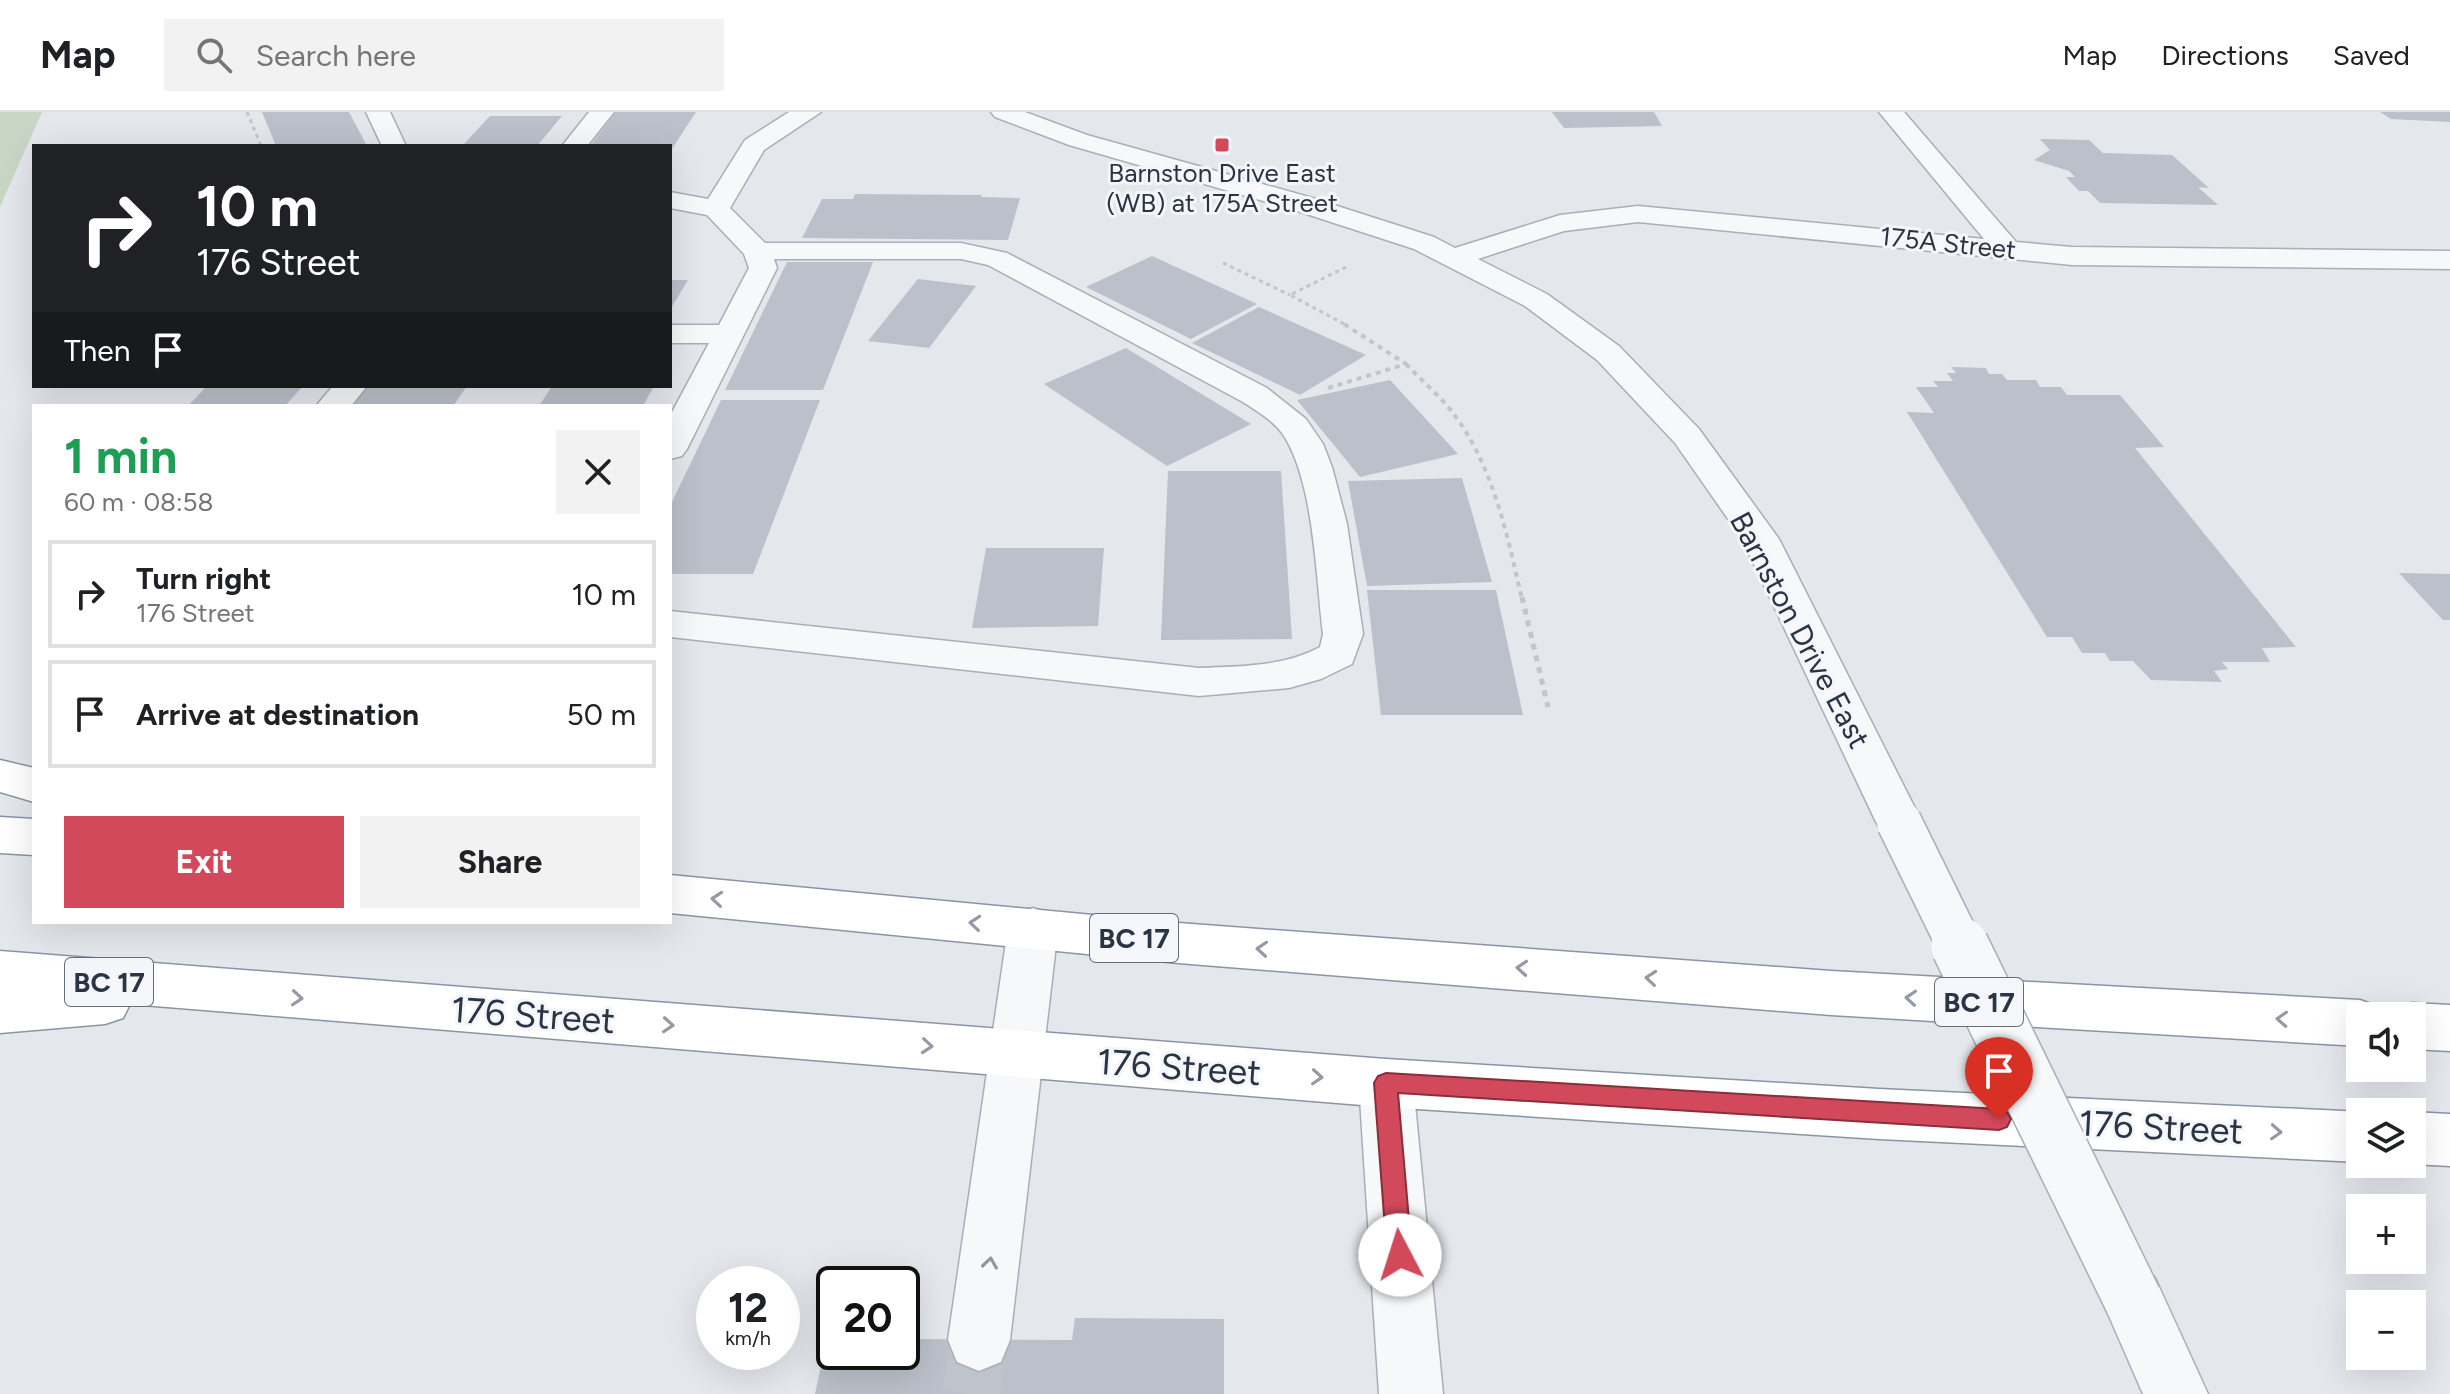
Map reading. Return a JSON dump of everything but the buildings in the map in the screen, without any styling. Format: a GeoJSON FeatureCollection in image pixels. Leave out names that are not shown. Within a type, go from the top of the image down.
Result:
{"type":"FeatureCollection","features":[{"type":"Feature","properties":{"kind":"highway"},"geometry":{"type":"LineString","coordinates":[[0,776],[32,784]]}},
{"type":"Feature","properties":{"kind":"highway"},"geometry":{"type":"LineString","coordinates":[[0,835],[32,837]]}},
{"type":"Feature","properties":{"kind":"highway","name":"BC 17"},"geometry":{"type":"LineString","coordinates":[[672,894],[1178,943],[1831,993],[2346,1022]]}},
{"type":"Feature","properties":{"kind":"highway","name":"176 Street"},"geometry":{"type":"LineString","coordinates":[[0,972],[219,992],[866,1040],[1386,1083],[1879,1114],[2346,1135]]}},
{"type":"Feature","properties":{"kind":"highway"},"geometry":{"type":"LineString","coordinates":[[0,1011],[219,992]]}},
{"type":"Feature","properties":{"kind":"highway"},"geometry":{"type":"LineString","coordinates":[[2426,1027],[2450,1028]]}},
{"type":"Feature","properties":{"kind":"highway"},"geometry":{"type":"LineString","coordinates":[[2426,1139],[2450,1140]]}},
{"type":"Feature","properties":{"kind":"street"},"geometry":{"type":"LineString","coordinates":[[378,112],[393,144]]}},
{"type":"Feature","properties":{"kind":"street"},"geometry":{"type":"LineString","coordinates":[[576,144],[602,112]]}},
{"type":"Feature","properties":{"kind":"street"},"geometry":{"type":"LineString","coordinates":[[716,209],[754,145],[783,124],[809,112]]}},
{"type":"Feature","properties":{"kind":"street","name":"Barnston Drive East"},"geometry":{"type":"LineString","coordinates":[[1003,112],[1078,140],[1300,203],[1424,243],[1536,300],[1608,353],[1687,436],[1760,539],[2133,1300],[2176,1394]]}},
{"type":"Feature","properties":{"kind":"street"},"geometry":{"type":"LineString","coordinates":[[1891,112],[2007,249]]}},
{"type":"Feature","properties":{"kind":"street"},"geometry":{"type":"LineString","coordinates":[[672,200],[716,209],[757,251],[763,268],[672,445]]}},
{"type":"Feature","properties":{"kind":"street","name":"175A Street"},"geometry":{"type":"LineString","coordinates":[[1453,258],[1560,223],[1638,214],[2072,256],[2450,260]]}},
{"type":"Feature","properties":{"kind":"street"},"geometry":{"type":"LineString","coordinates":[[672,624],[1199,682],[1243,680],[1320,666],[1338,654],[1343,634],[1318,470],[1295,427],[1271,406],[997,259],[961,251],[757,251]]}},
{"type":"Feature","properties":{"kind":"street"},"geometry":{"type":"LineString","coordinates":[[672,334],[731,334]]}},
{"type":"Feature","properties":{"kind":"street"},"geometry":{"type":"LineString","coordinates":[[335,404],[349,388]]}},
{"type":"Feature","properties":{"kind":"street"},"geometry":{"type":"LineString","coordinates":[[979,1340],[1033,928]]}},
{"type":"Feature","properties":{"kind":"street"},"geometry":{"type":"LineString","coordinates":[[1386,1083],[1411,1394]]}},
{"type":"Feature","properties":{"kind":"path"},"geometry":{"type":"LineString","coordinates":[[247,112],[260,144]]}},
{"type":"Feature","properties":{"kind":"path"},"geometry":{"type":"LineString","coordinates":[[1223,263],[1350,327],[1406,364],[1453,413],[1482,460],[1505,527],[1548,707]]}},
{"type":"Feature","properties":{"kind":"path"},"geometry":{"type":"LineString","coordinates":[[1290,295],[1347,267]]}},
{"type":"Feature","properties":{"kind":"path"},"geometry":{"type":"LineString","coordinates":[[1271,406],[1406,364]]}},
{"type":"Feature","properties":{"kind":"green space"},"geometry":{"type":"Polygon","coordinates":[[[0,112],[42,112],[0,207],[0,112]]]}},
{"type":"Feature","properties":{"kind":"tunnel"},"geometry":{"type":"LineString","coordinates":[[971,1394],[979,1340]]}},
{"type":"Feature","properties":{"kind":"place","name":"Barnston Drive East (WB) at 175A Street"},"geometry":{"type":"Point","coordinates":[1222,145]}},
{"type":"Feature","properties":{"kind":"route"},"geometry":{"type":"LineString","coordinates":[[1400,1255],[1386,1083],[1999,1119]]}}]}
